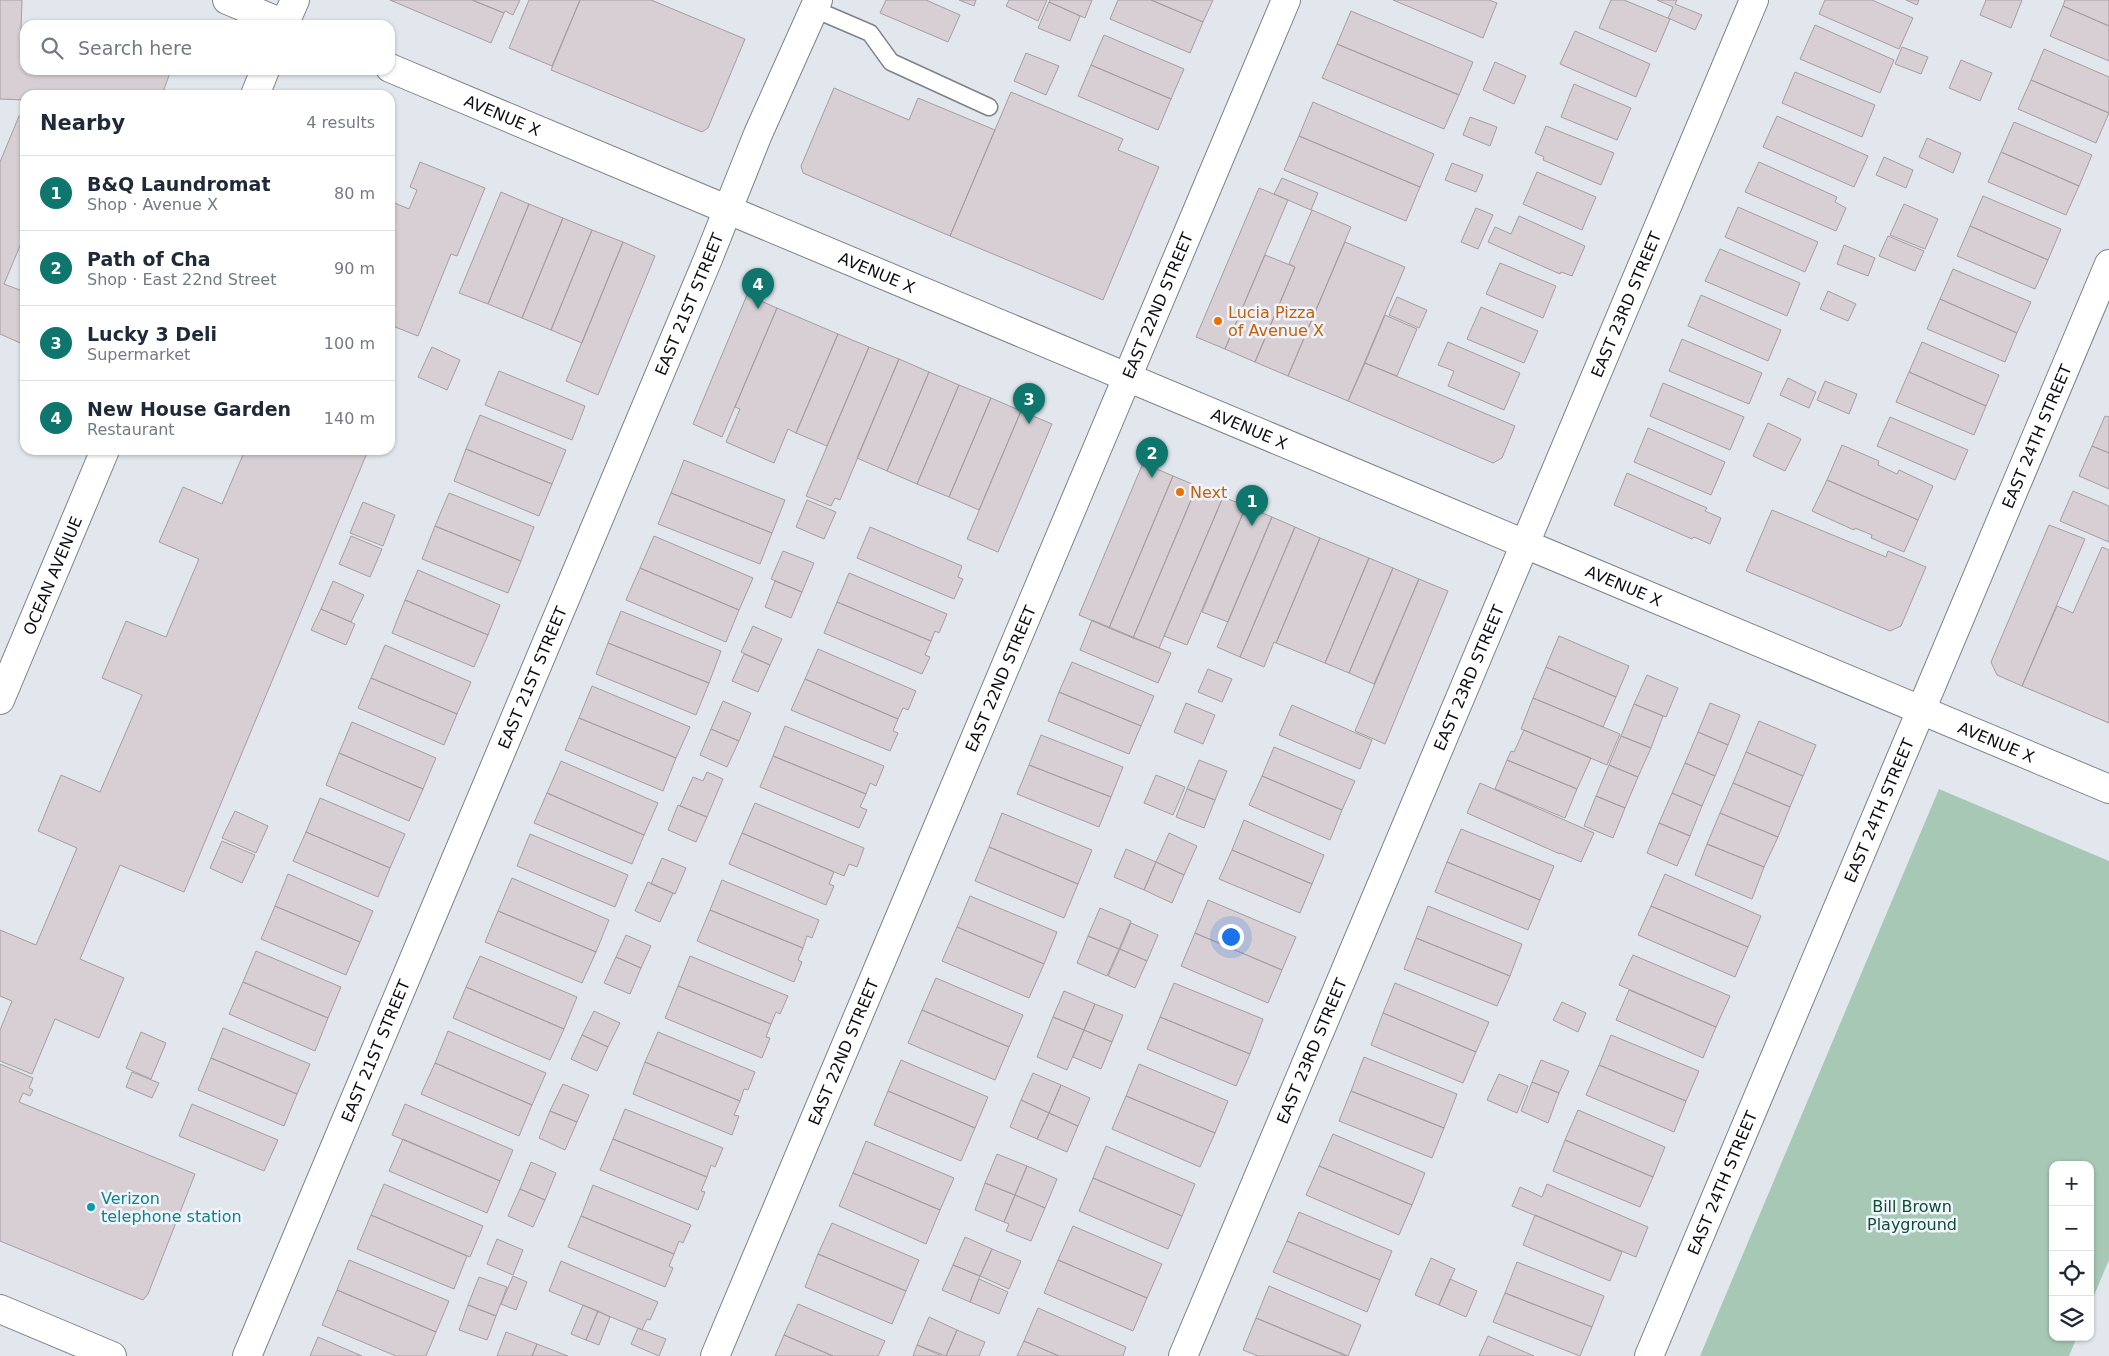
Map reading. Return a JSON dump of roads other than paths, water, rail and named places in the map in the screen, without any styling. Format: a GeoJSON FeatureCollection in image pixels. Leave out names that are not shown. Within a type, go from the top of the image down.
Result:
{"type":"FeatureCollection","features":[{"type":"Feature","properties":{"kind":"street"},"geometry":{"type":"LineString","coordinates":[[227,0],[288,18]]}},
{"type":"Feature","properties":{"kind":"street","name":"EAST 22ND STREET"},"geometry":{"type":"LineString","coordinates":[[715,1356],[1286,0]]}},
{"type":"Feature","properties":{"kind":"street","name":"EAST 23RD STREET"},"geometry":{"type":"LineString","coordinates":[[1183,1356],[1754,0]]}},
{"type":"Feature","properties":{"kind":"street","name":"EAST 21ST STREET"},"geometry":{"type":"LineString","coordinates":[[247,1356],[728,210],[758,134],[816,5]]}},
{"type":"Feature","properties":{"kind":"street","name":"AVENUE X"},"geometry":{"type":"LineString","coordinates":[[395,70],[2109,789]]}},
{"type":"Feature","properties":{"kind":"street"},"geometry":{"type":"LineString","coordinates":[[257,90],[263,75]]}},
{"type":"Feature","properties":{"kind":"street","name":"EAST 24TH STREET"},"geometry":{"type":"LineString","coordinates":[[1649,1356],[2109,264]]}},
{"type":"Feature","properties":{"kind":"street","name":"OCEAN AVENUE"},"geometry":{"type":"LineString","coordinates":[[0,700],[103,455]]}},
{"type":"Feature","properties":{"kind":"street"},"geometry":{"type":"LineString","coordinates":[[0,1309],[112,1356]]}},
{"type":"Feature","properties":{"kind":"lane"},"geometry":{"type":"LineString","coordinates":[[816,5],[870,33],[890,62],[989,107]]}},
{"type":"Feature","properties":{"kind":"place","name":"New House Garden"},"geometry":{"type":"Point","coordinates":[758,309]}},
{"type":"Feature","properties":{"kind":"place","name":"Lucia Pizza of Avenue X"},"geometry":{"type":"Point","coordinates":[1218,321]}},
{"type":"Feature","properties":{"kind":"place","name":"Lucky 3 Deli"},"geometry":{"type":"Point","coordinates":[1029,424]}},
{"type":"Feature","properties":{"kind":"place","name":"Path of Cha"},"geometry":{"type":"Point","coordinates":[1152,478]}},
{"type":"Feature","properties":{"kind":"place","name":"Next"},"geometry":{"type":"Point","coordinates":[1180,492]}},
{"type":"Feature","properties":{"kind":"place","name":"B&Q Laundromat"},"geometry":{"type":"Point","coordinates":[1252,526]}},
{"type":"Feature","properties":{"kind":"place","name":"Verizon telephone station"},"geometry":{"type":"Point","coordinates":[91,1207]}},
{"type":"Feature","properties":{"kind":"park label","name":"Bill Brown Playground"},"geometry":{"type":"Point","coordinates":[1912,1215]}}]}
